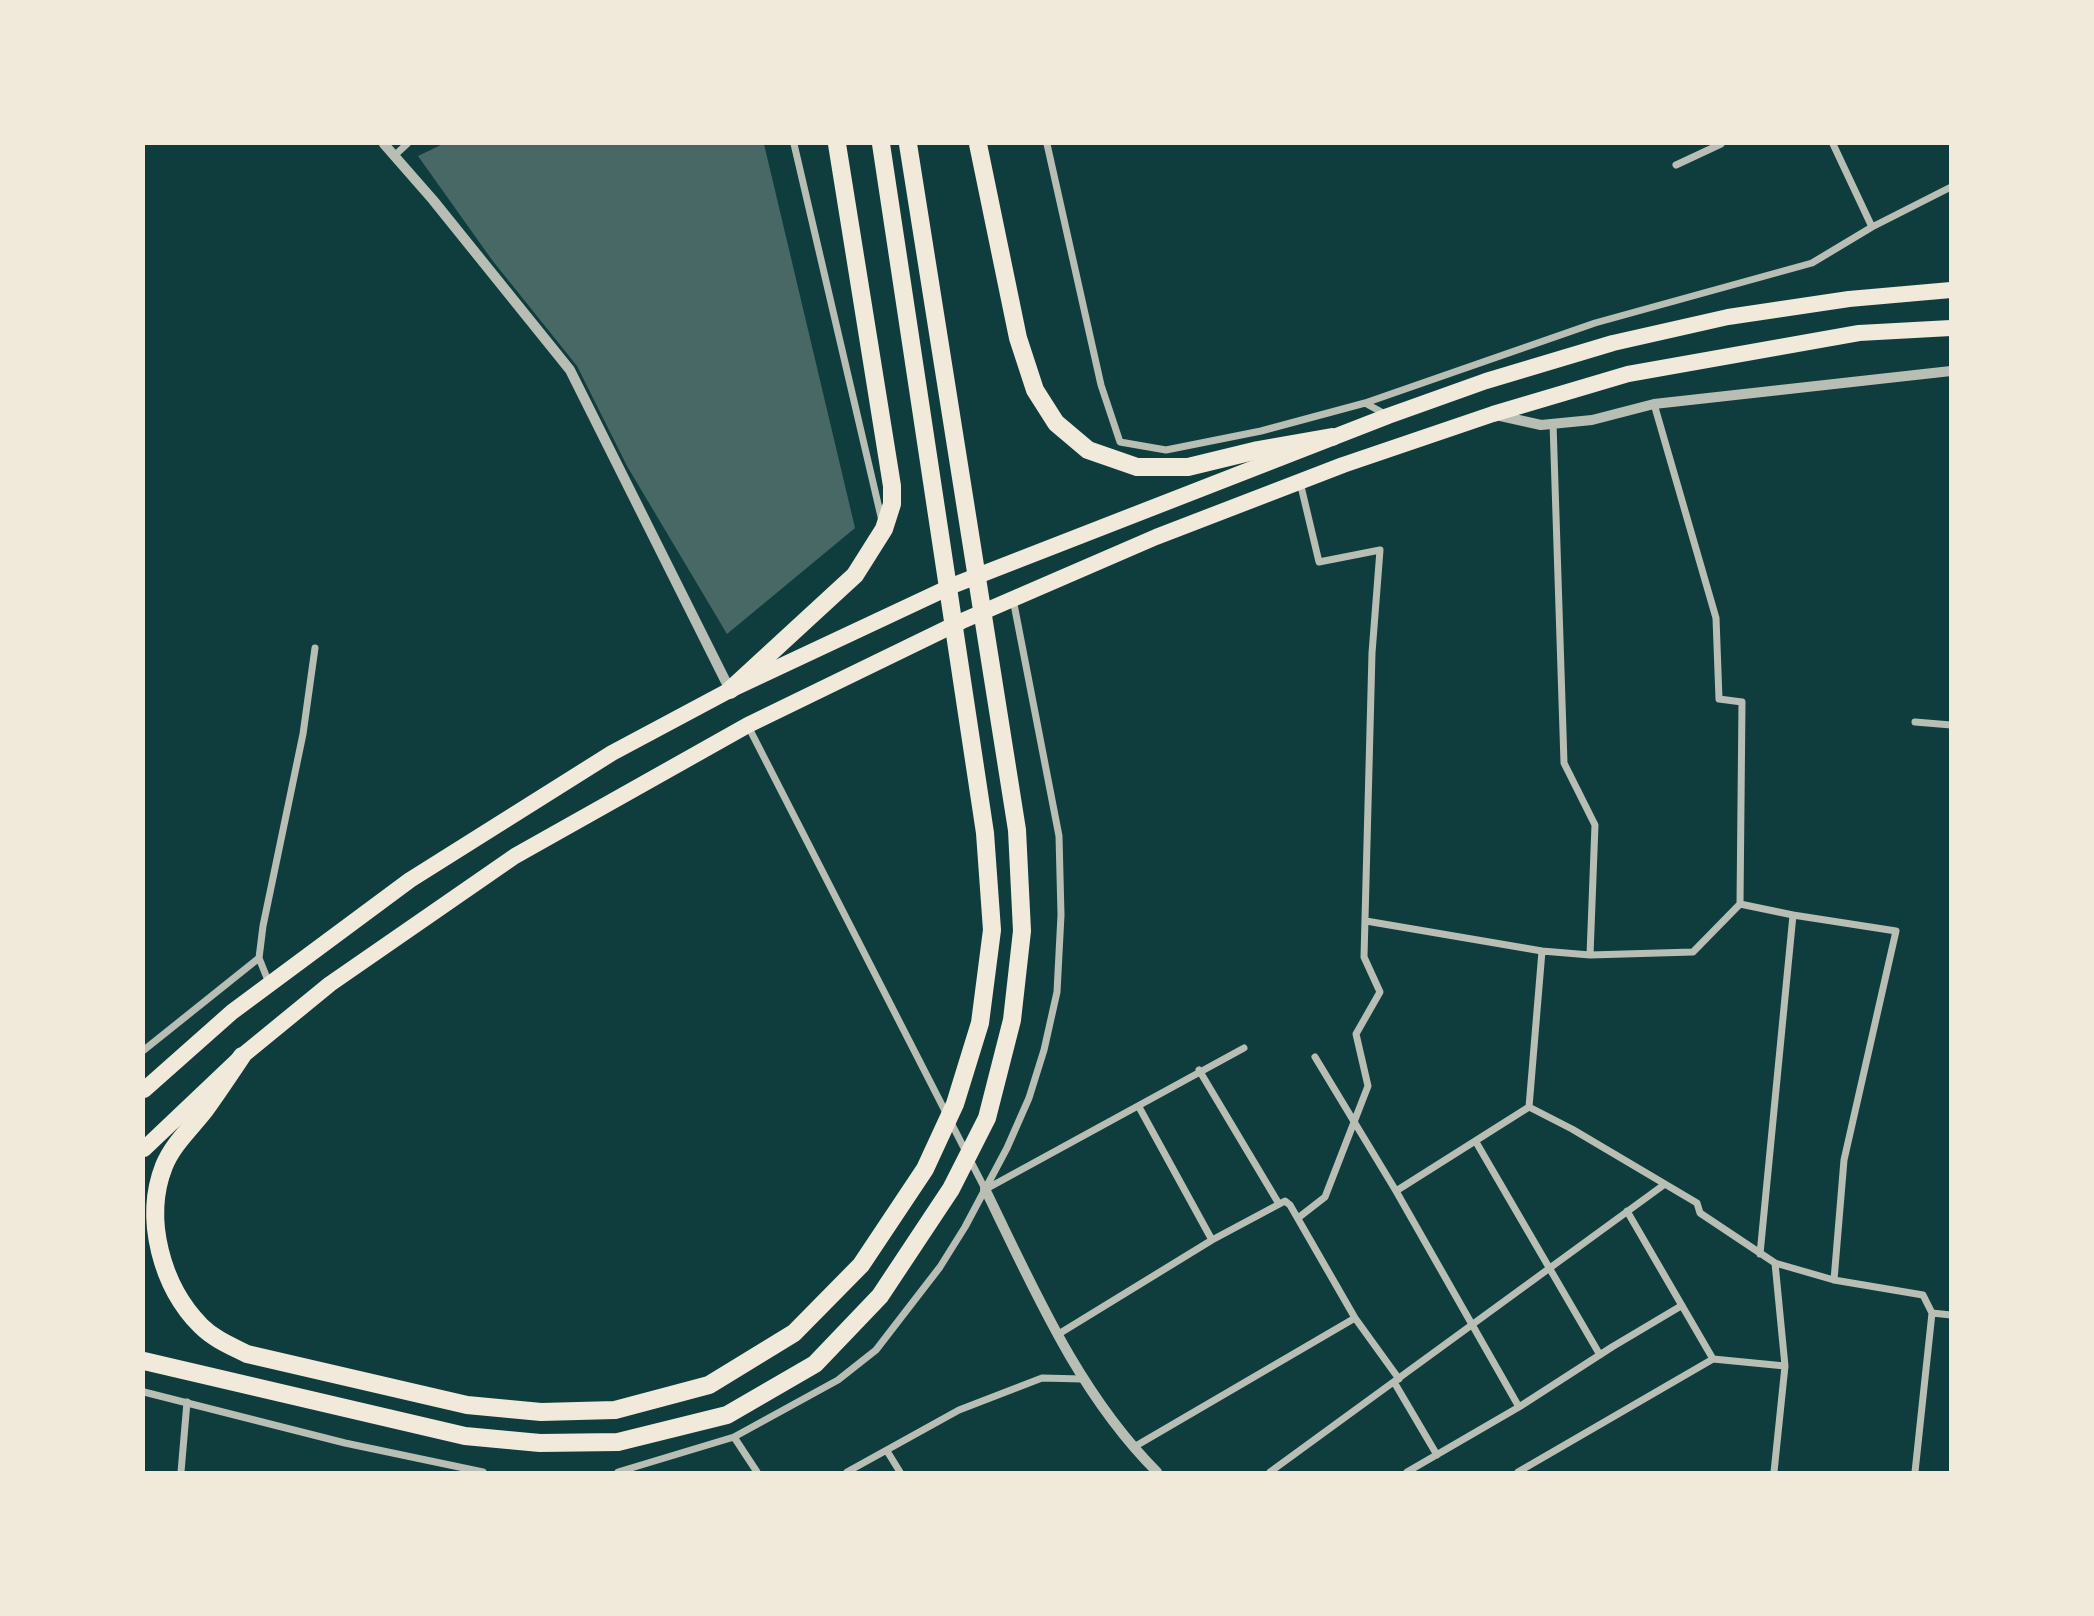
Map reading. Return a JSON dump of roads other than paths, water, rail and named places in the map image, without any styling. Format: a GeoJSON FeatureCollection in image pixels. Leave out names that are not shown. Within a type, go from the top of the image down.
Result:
{"type":"FeatureCollection","features":[{"type":"Feature","properties":{"kind":"highway"},"geometry":{"type":"LineString","coordinates":[[730,690],[855,575],[884,528],[892,504],[892,486],[837,144]]}},
{"type":"Feature","properties":{"kind":"highway"},"geometry":{"type":"LineString","coordinates":[[242,1056],[205,1110],[172,1150],[163,1167],[156,1224],[168,1277],[184,1306],[202,1328],[220,1341],[247,1353],[467,1405],[541,1412],[615,1410],[709,1385],[794,1333],[861,1265],[925,1169],[955,1104],[981,1023],[992,930],[985,833],[881,144]]}},
{"type":"Feature","properties":{"kind":"highway"},"geometry":{"type":"LineString","coordinates":[[144,1362],[465,1436],[540,1443],[618,1442],[727,1415],[815,1364],[880,1296],[951,1189],[987,1118],[1012,1020],[1022,931],[1017,830],[908,144]]}},
{"type":"Feature","properties":{"kind":"highway"},"geometry":{"type":"LineString","coordinates":[[978,144],[1018,338],[1035,390],[1056,423],[1088,450],[1137,467],[1188,467],[1258,450],[1332,437]]}},
{"type":"Feature","properties":{"kind":"highway"},"geometry":{"type":"LineString","coordinates":[[144,1090],[232,1012],[410,880],[612,753],[730,690],[954,585],[1388,416],[1486,381],[1613,343],[1728,317],[1849,299],[1951,290]]}},
{"type":"Feature","properties":{"kind":"highway"},"geometry":{"type":"LineString","coordinates":[[144,1149],[242,1056],[330,984],[515,856],[748,725],[962,621],[1156,537],[1300,482],[1493,414],[1628,374],[1859,333],[1951,328]]}},
{"type":"Feature","properties":{"kind":"street"},"geometry":{"type":"LineString","coordinates":[[384,144],[433,200],[570,370],[730,690]]}},
{"type":"Feature","properties":{"kind":"street"},"geometry":{"type":"LineString","coordinates":[[394,156],[407,144]]}},
{"type":"Feature","properties":{"kind":"street"},"geometry":{"type":"LineString","coordinates":[[794,144],[884,528]]}},
{"type":"Feature","properties":{"kind":"street"},"geometry":{"type":"LineString","coordinates":[[1047,144],[1101,385],[1120,442],[1166,450],[1261,431],[1365,402],[1595,323],[1812,263],[1872,227],[1951,187]]}},
{"type":"Feature","properties":{"kind":"street"},"geometry":{"type":"LineString","coordinates":[[1676,165],[1721,144]]}},
{"type":"Feature","properties":{"kind":"street"},"geometry":{"type":"LineString","coordinates":[[1833,144],[1872,227]]}},
{"type":"Feature","properties":{"kind":"street"},"geometry":{"type":"LineString","coordinates":[[1493,414],[1541,425],[1592,420],[1654,404],[1951,371]]}},
{"type":"Feature","properties":{"kind":"street"},"geometry":{"type":"LineString","coordinates":[[1365,402],[1388,416]]}},
{"type":"Feature","properties":{"kind":"street"},"geometry":{"type":"LineString","coordinates":[[1366,921],[1542,951],[1590,955],[1693,952],[1740,904],[1742,702],[1719,699],[1716,618],[1654,404]]}},
{"type":"Feature","properties":{"kind":"street"},"geometry":{"type":"LineString","coordinates":[[1553,423],[1564,763],[1595,825],[1590,955]]}},
{"type":"Feature","properties":{"kind":"street"},"geometry":{"type":"LineString","coordinates":[[1298,1218],[1325,1197],[1368,1086],[1356,1034],[1380,992],[1364,957],[1373,653],[1380,550],[1319,562],[1300,482]]}},
{"type":"Feature","properties":{"kind":"street"},"geometry":{"type":"LineString","coordinates":[[618,1472],[734,1437],[838,1381],[876,1350],[940,1267],[1007,1148],[1029,1098],[1044,1050],[1057,992],[1060,928],[1059,836],[1013,598]]}},
{"type":"Feature","properties":{"kind":"street"},"geometry":{"type":"LineString","coordinates":[[269,983],[259,958],[263,926],[303,734],[315,648]]}},
{"type":"Feature","properties":{"kind":"street"},"geometry":{"type":"LineString","coordinates":[[1915,722],[1951,725]]}},
{"type":"Feature","properties":{"kind":"street"},"geometry":{"type":"LineString","coordinates":[[748,725],[1057,1335],[1082,1379],[1157,1472]]}},
{"type":"Feature","properties":{"kind":"street"},"geometry":{"type":"LineString","coordinates":[[1740,904],[1896,931],[1844,1160],[1834,1280]]}},
{"type":"Feature","properties":{"kind":"street"},"geometry":{"type":"LineString","coordinates":[[1760,1254],[1793,915]]}},
{"type":"Feature","properties":{"kind":"street"},"geometry":{"type":"LineString","coordinates":[[1529,1107],[1542,951]]}},
{"type":"Feature","properties":{"kind":"street"},"geometry":{"type":"LineString","coordinates":[[144,1050],[259,958]]}},
{"type":"Feature","properties":{"kind":"street"},"geometry":{"type":"LineString","coordinates":[[985,1189],[1244,1048]]}},
{"type":"Feature","properties":{"kind":"street"},"geometry":{"type":"LineString","coordinates":[[1315,1057],[1396,1191],[1519,1407]]}},
{"type":"Feature","properties":{"kind":"street"},"geometry":{"type":"LineString","coordinates":[[1200,1071],[1279,1204]]}},
{"type":"Feature","properties":{"kind":"street"},"geometry":{"type":"LineString","coordinates":[[1139,1107],[1212,1240]]}},
{"type":"Feature","properties":{"kind":"street"},"geometry":{"type":"LineString","coordinates":[[1396,1191],[1529,1107]]}},
{"type":"Feature","properties":{"kind":"street"},"geometry":{"type":"LineString","coordinates":[[1529,1107],[1572,1129],[1697,1203],[1700,1213],[1775,1263],[1834,1280],[1923,1295],[1932,1313],[1915,1472]]}},
{"type":"Feature","properties":{"kind":"street"},"geometry":{"type":"LineString","coordinates":[[1476,1142],[1600,1355]]}},
{"type":"Feature","properties":{"kind":"street"},"geometry":{"type":"LineString","coordinates":[[1270,1472],[1665,1184]]}},
{"type":"Feature","properties":{"kind":"street"},"geometry":{"type":"LineString","coordinates":[[1057,1335],[1212,1240],[1285,1201],[1298,1218],[1355,1318],[1396,1380],[1437,1455]]}},
{"type":"Feature","properties":{"kind":"street"},"geometry":{"type":"LineString","coordinates":[[1627,1211],[1713,1359]]}},
{"type":"Feature","properties":{"kind":"street"},"geometry":{"type":"LineString","coordinates":[[1774,1472],[1785,1366],[1775,1263]]}},
{"type":"Feature","properties":{"kind":"street"},"geometry":{"type":"LineString","coordinates":[[1406,1472],[1519,1407],[1681,1306]]}},
{"type":"Feature","properties":{"kind":"street"},"geometry":{"type":"LineString","coordinates":[[1932,1313],[1951,1315]]}},
{"type":"Feature","properties":{"kind":"street"},"geometry":{"type":"LineString","coordinates":[[1135,1447],[1355,1318]]}},
{"type":"Feature","properties":{"kind":"street"},"geometry":{"type":"LineString","coordinates":[[1518,1472],[1713,1359],[1785,1366]]}},
{"type":"Feature","properties":{"kind":"street"},"geometry":{"type":"LineString","coordinates":[[847,1472],[960,1410],[1042,1378],[1082,1379]]}},
{"type":"Feature","properties":{"kind":"street"},"geometry":{"type":"LineString","coordinates":[[144,1392],[345,1443],[483,1472]]}},
{"type":"Feature","properties":{"kind":"street"},"geometry":{"type":"LineString","coordinates":[[181,1472],[187,1402]]}},
{"type":"Feature","properties":{"kind":"street"},"geometry":{"type":"LineString","coordinates":[[734,1437],[757,1472]]}},
{"type":"Feature","properties":{"kind":"street"},"geometry":{"type":"LineString","coordinates":[[887,1451],[900,1472]]}}]}
